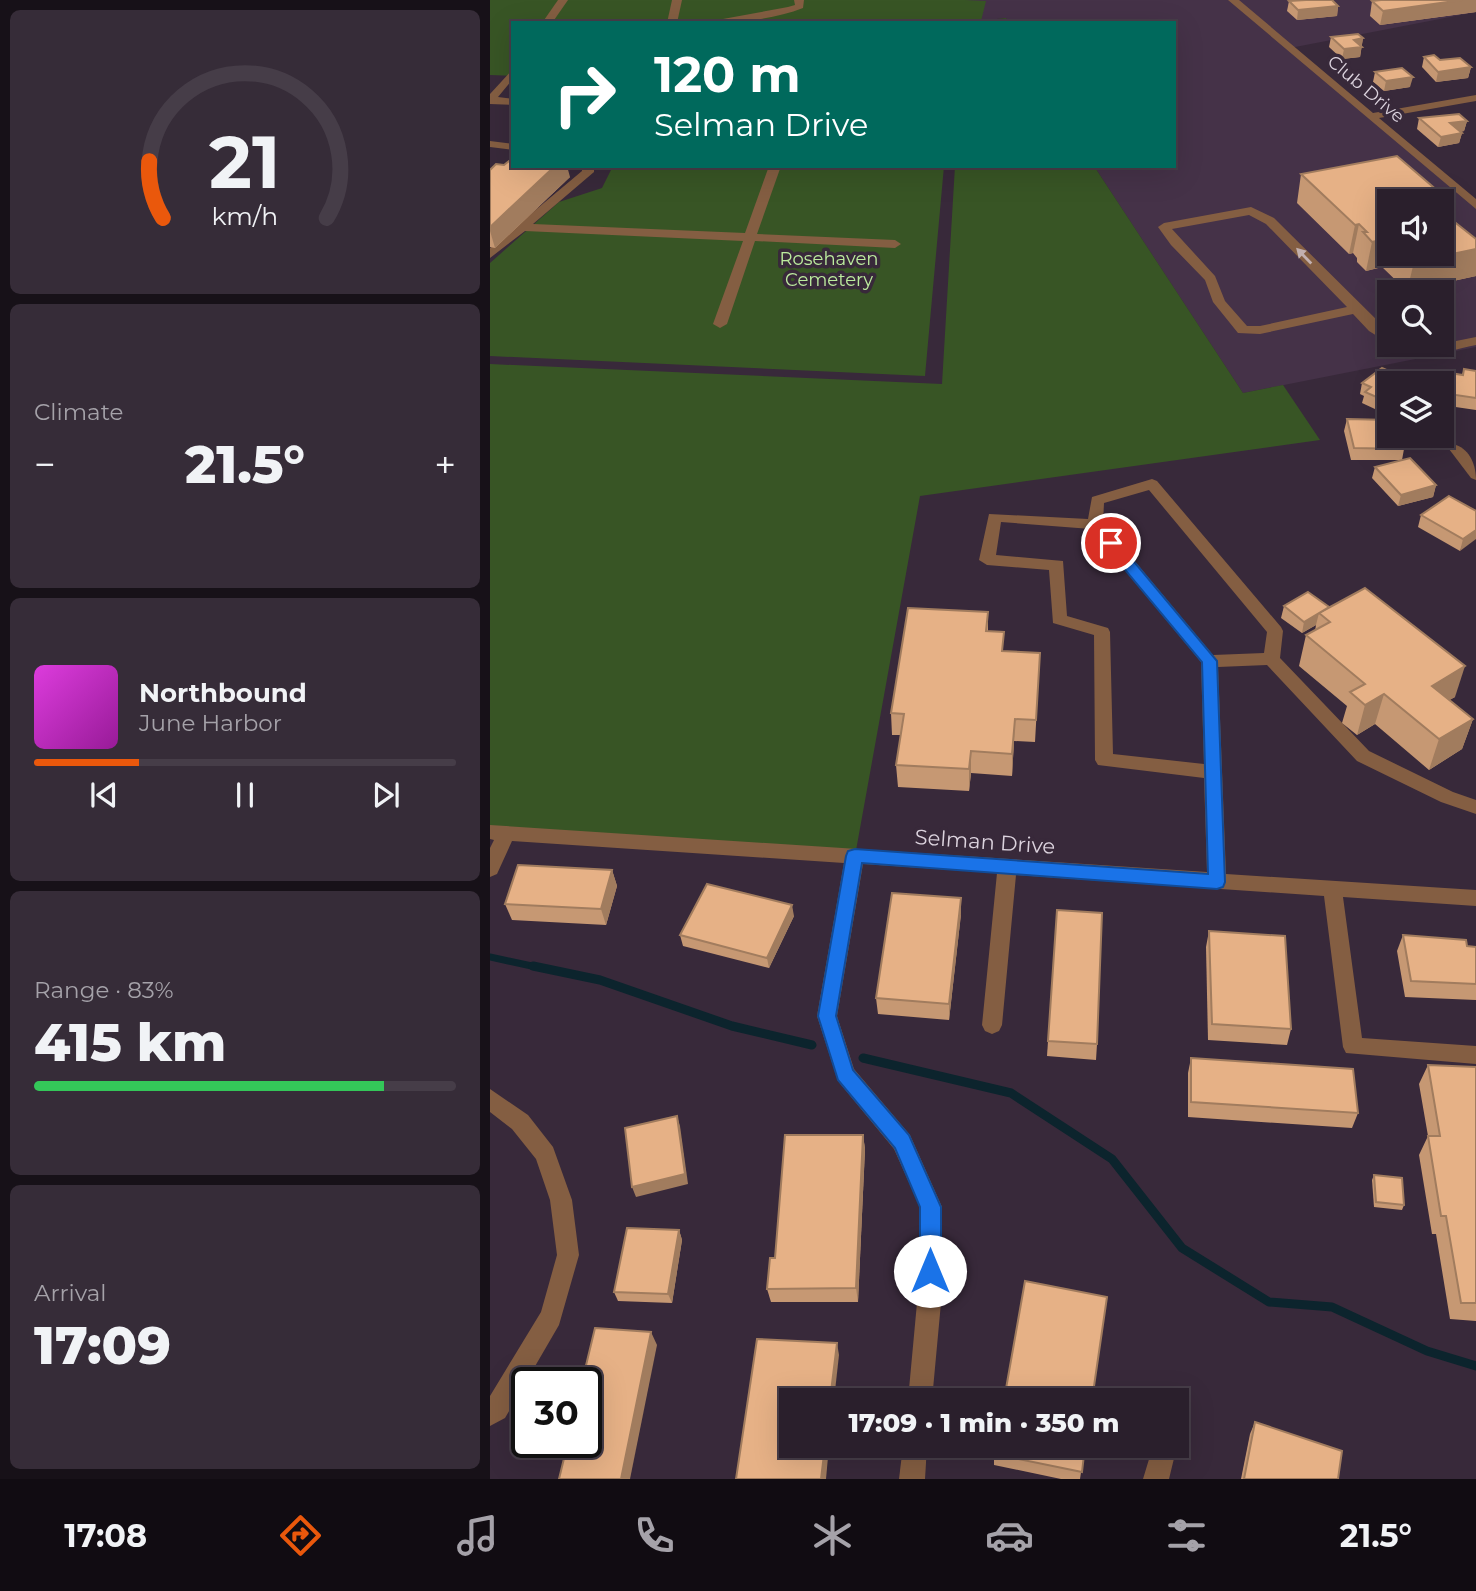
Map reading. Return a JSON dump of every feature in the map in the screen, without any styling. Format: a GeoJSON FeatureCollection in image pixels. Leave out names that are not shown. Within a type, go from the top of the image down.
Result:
{"type":"FeatureCollection","features":[{"type":"Feature","properties":{"kind":"street"},"geometry":{"type":"LineString","coordinates":[[548,21],[563,0]]}},
{"type":"Feature","properties":{"kind":"street"},"geometry":{"type":"LineString","coordinates":[[672,21],[677,0]]}},
{"type":"Feature","properties":{"kind":"street"},"geometry":{"type":"LineString","coordinates":[[718,21],[786,10],[800,6],[799,0]]}},
{"type":"Feature","properties":{"kind":"street","name":"Club Drive"},"geometry":{"type":"LineString","coordinates":[[1233,0],[1476,205]]}},
{"type":"Feature","properties":{"kind":"street"},"geometry":{"type":"LineString","coordinates":[[782,21],[786,10]]}},
{"type":"Feature","properties":{"kind":"street"},"geometry":{"type":"LineString","coordinates":[[491,101],[511,75]]}},
{"type":"Feature","properties":{"kind":"street"},"geometry":{"type":"LineString","coordinates":[[1372,116],[1476,98]]}},
{"type":"Feature","properties":{"kind":"street"},"geometry":{"type":"LineString","coordinates":[[491,101],[511,102]]}},
{"type":"Feature","properties":{"kind":"street"},"geometry":{"type":"LineString","coordinates":[[490,144],[511,147]]}},
{"type":"Feature","properties":{"kind":"street"},"geometry":{"type":"LineString","coordinates":[[490,254],[588,172],[588,168]]}},
{"type":"Feature","properties":{"kind":"street"},"geometry":{"type":"LineString","coordinates":[[720,324],[774,168]]}},
{"type":"Feature","properties":{"kind":"street"},"geometry":{"type":"LineString","coordinates":[[1356,309],[1260,330],[1244,330],[1219,302],[1211,279],[1164,229],[1171,224],[1251,211],[1270,220],[1377,328]]}},
{"type":"Feature","properties":{"kind":"street"},"geometry":{"type":"LineString","coordinates":[[525,227],[895,244]]}},
{"type":"Feature","properties":{"kind":"street"},"geometry":{"type":"LineString","coordinates":[[1454,345],[1476,341]]}},
{"type":"Feature","properties":{"kind":"street"},"geometry":{"type":"LineString","coordinates":[[1456,449],[1476,475]]}},
{"type":"Feature","properties":{"kind":"street"},"geometry":{"type":"LineString","coordinates":[[1217,882],[1209,661],[1095,524],[1097,500],[1152,484],[1275,631],[1271,659]]}},
{"type":"Feature","properties":{"kind":"street"},"geometry":{"type":"LineString","coordinates":[[1095,524],[994,517],[987,560],[1057,565],[1059,619],[1102,632],[1104,760],[1213,772]]}},
{"type":"Feature","properties":{"kind":"street"},"geometry":{"type":"LineString","coordinates":[[1209,661],[1271,659],[1363,756],[1447,797],[1476,807]]}},
{"type":"Feature","properties":{"kind":"street"},"geometry":{"type":"LineString","coordinates":[[490,869],[498,832]]}},
{"type":"Feature","properties":{"kind":"street","name":"Selman Drive"},"geometry":{"type":"LineString","coordinates":[[498,832],[1476,898]]}},
{"type":"Feature","properties":{"kind":"street"},"geometry":{"type":"LineString","coordinates":[[855,856],[827,1016],[845,1074],[902,1142],[931,1207],[930,1292],[921,1388]]}},
{"type":"Feature","properties":{"kind":"street"},"geometry":{"type":"LineString","coordinates":[[992,1025],[1007,867]]}},
{"type":"Feature","properties":{"kind":"street"},"geometry":{"type":"LineString","coordinates":[[1333,890],[1353,1047],[1476,1055]]}},
{"type":"Feature","properties":{"kind":"street"},"geometry":{"type":"LineString","coordinates":[[490,1098],[520,1122],[545,1154],[561,1200],[568,1255],[551,1317],[496,1409],[490,1413]]}},
{"type":"Feature","properties":{"kind":"street"},"geometry":{"type":"LineString","coordinates":[[912,1479],[914,1458]]}},
{"type":"Feature","properties":{"kind":"street"},"geometry":{"type":"LineString","coordinates":[[1156,1479],[1162,1458]]}},
{"type":"Feature","properties":{"kind":"shaded area"},"geometry":{"type":"Polygon","coordinates":[[[965,0],[1476,0],[1476,12],[1290,48],[1476,205],[1476,347],[1454,351],[1454,280],[1377,280],[1377,357],[1425,357],[1243,393],[1095,168],[1176,168],[1176,21],[1008,21],[1006,18],[980,21],[965,0]]]}},
{"type":"Feature","properties":{"kind":"green space"},"geometry":{"type":"Polygon","coordinates":[[[490,0],[986,1],[981,21],[511,21],[511,76],[490,75],[490,0]]]}},
{"type":"Feature","properties":{"kind":"green space"},"geometry":{"type":"Polygon","coordinates":[[[1006,18],[1008,21],[981,21],[1006,18]]]}},
{"type":"Feature","properties":{"kind":"green space","name":"Rosehaven Cemetery"},"geometry":{"type":"Polygon","coordinates":[[[612,168],[944,168],[925,376],[490,356],[490,263],[559,202],[602,188],[612,168]]]}},
{"type":"Feature","properties":{"kind":"green space"},"geometry":{"type":"Polygon","coordinates":[[[955,168],[1095,168],[1243,393],[1283,385],[1320,440],[920,496],[855,856],[490,832],[490,364],[942,384],[955,168]]]}},
{"type":"Feature","properties":{"kind":"building"},"geometry":{"type":"Polygon","coordinates":[[[1332,0],[1338,6],[1298,10],[1289,1],[1332,0]]]}},
{"type":"Feature","properties":{"kind":"building"},"geometry":{"type":"Polygon","coordinates":[[[1462,0],[1383,11],[1372,1],[1462,0]]]}},
{"type":"Feature","properties":{"kind":"building"},"geometry":{"type":"Polygon","coordinates":[[[1358,34],[1363,38],[1354,40],[1362,47],[1344,49],[1331,37],[1358,34]]]}},
{"type":"Feature","properties":{"kind":"building"},"geometry":{"type":"Polygon","coordinates":[[[1434,55],[1440,60],[1460,58],[1471,67],[1438,72],[1424,57],[1434,55]]]}},
{"type":"Feature","properties":{"kind":"building"},"geometry":{"type":"Polygon","coordinates":[[[1402,68],[1413,77],[1386,81],[1375,72],[1402,68]]]}},
{"type":"Feature","properties":{"kind":"building"},"geometry":{"type":"Polygon","coordinates":[[[1459,114],[1467,121],[1450,123],[1462,133],[1441,137],[1419,118],[1459,114]]]}},
{"type":"Feature","properties":{"kind":"building"},"geometry":{"type":"Polygon","coordinates":[[[1397,156],[1436,189],[1377,189],[1377,241],[1372,242],[1359,224],[1355,225],[1301,174],[1397,156]]]}},
{"type":"Feature","properties":{"kind":"building"},"geometry":{"type":"Polygon","coordinates":[[[511,160],[511,168],[553,168],[490,227],[490,170],[496,164],[504,165],[511,160]]]}},
{"type":"Feature","properties":{"kind":"building"},"geometry":{"type":"Polygon","coordinates":[[[1454,222],[1476,239],[1476,249],[1454,254],[1454,222]]]}},
{"type":"Feature","properties":{"kind":"building"},"geometry":{"type":"Polygon","coordinates":[[[1464,369],[1476,371],[1476,398],[1454,395],[1454,374],[1463,375],[1464,369]]]}},
{"type":"Feature","properties":{"kind":"building"},"geometry":{"type":"Polygon","coordinates":[[[1377,372],[1377,397],[1365,392],[1371,387],[1362,383],[1377,372]]]}},
{"type":"Feature","properties":{"kind":"building"},"geometry":{"type":"Polygon","coordinates":[[[1347,419],[1377,420],[1377,448],[1404,449],[1354,448],[1347,419]]]}},
{"type":"Feature","properties":{"kind":"building"},"geometry":{"type":"Polygon","coordinates":[[[1410,458],[1436,485],[1401,495],[1375,467],[1410,458]]]}},
{"type":"Feature","properties":{"kind":"building"},"geometry":{"type":"Polygon","coordinates":[[[1449,496],[1476,511],[1476,530],[1463,539],[1421,515],[1449,496]]]}},
{"type":"Feature","properties":{"kind":"building"},"geometry":{"type":"Polygon","coordinates":[[[1365,588],[1465,666],[1432,686],[1473,719],[1439,739],[1384,694],[1365,705],[1350,692],[1365,684],[1306,635],[1330,622],[1319,613],[1365,588]]]}},
{"type":"Feature","properties":{"kind":"building"},"geometry":{"type":"Polygon","coordinates":[[[1308,592],[1329,607],[1304,622],[1284,606],[1308,592]]]}},
{"type":"Feature","properties":{"kind":"building"},"geometry":{"type":"Polygon","coordinates":[[[908,608],[988,612],[986,631],[1004,632],[1002,651],[1040,653],[1036,720],[1015,719],[1012,754],[971,751],[969,769],[896,765],[904,714],[891,713],[908,608]]]}},
{"type":"Feature","properties":{"kind":"building"},"geometry":{"type":"Polygon","coordinates":[[[518,865],[612,870],[601,909],[505,904],[518,865]]]}},
{"type":"Feature","properties":{"kind":"building"},"geometry":{"type":"Polygon","coordinates":[[[707,884],[792,905],[767,958],[680,935],[707,884]]]}},
{"type":"Feature","properties":{"kind":"building"},"geometry":{"type":"Polygon","coordinates":[[[892,893],[961,898],[949,1004],[876,998],[892,893]]]}},
{"type":"Feature","properties":{"kind":"building"},"geometry":{"type":"Polygon","coordinates":[[[1057,910],[1102,913],[1097,1044],[1048,1041],[1057,910]]]}},
{"type":"Feature","properties":{"kind":"building"},"geometry":{"type":"Polygon","coordinates":[[[1209,931],[1285,936],[1291,1029],[1212,1024],[1209,931]]]}},
{"type":"Feature","properties":{"kind":"building"},"geometry":{"type":"Polygon","coordinates":[[[1403,935],[1466,940],[1467,946],[1476,947],[1476,984],[1411,981],[1403,935]]]}},
{"type":"Feature","properties":{"kind":"building"},"geometry":{"type":"Polygon","coordinates":[[[1191,1058],[1353,1069],[1358,1113],[1191,1102],[1191,1058]]]}},
{"type":"Feature","properties":{"kind":"building"},"geometry":{"type":"Polygon","coordinates":[[[1428,1065],[1476,1067],[1476,1303],[1461,1303],[1446,1216],[1441,1216],[1428,1136],[1440,1136],[1428,1065]]]}},
{"type":"Feature","properties":{"kind":"building"},"geometry":{"type":"Polygon","coordinates":[[[677,1116],[685,1174],[632,1187],[625,1128],[677,1116]]]}},
{"type":"Feature","properties":{"kind":"building"},"geometry":{"type":"Polygon","coordinates":[[[785,1135],[863,1135],[856,1288],[767,1289],[770,1258],[775,1258],[785,1135]]]}},
{"type":"Feature","properties":{"kind":"building"},"geometry":{"type":"Polygon","coordinates":[[[1374,1175],[1402,1178],[1404,1205],[1376,1202],[1374,1175]]]}},
{"type":"Feature","properties":{"kind":"building"},"geometry":{"type":"Polygon","coordinates":[[[627,1228],[679,1230],[668,1294],[614,1292],[627,1228]]]}},
{"type":"Feature","properties":{"kind":"building"},"geometry":{"type":"Polygon","coordinates":[[[1025,1281],[1107,1297],[1094,1388],[1006,1388],[1025,1281]]]}},
{"type":"Feature","properties":{"kind":"building"},"geometry":{"type":"Polygon","coordinates":[[[595,1328],[651,1332],[621,1479],[559,1479],[564,1458],[602,1458],[602,1367],[586,1367],[595,1328]]]}},
{"type":"Feature","properties":{"kind":"building"},"geometry":{"type":"Polygon","coordinates":[[[757,1339],[837,1343],[831,1388],[779,1388],[779,1458],[824,1458],[821,1479],[736,1479],[757,1339]]]}},
{"type":"Feature","properties":{"kind":"building"},"geometry":{"type":"Polygon","coordinates":[[[1255,1422],[1342,1451],[1338,1479],[1244,1479],[1255,1422]]]}},
{"type":"Feature","properties":{"kind":"building"},"geometry":{"type":"Polygon","coordinates":[[[1014,1458],[1084,1458],[1082,1472],[1014,1458]]]}},
{"type":"Feature","properties":{"kind":"waterway"},"geometry":{"type":"LineString","coordinates":[[490,957],[541,968]]}},
{"type":"Feature","properties":{"kind":"waterway"},"geometry":{"type":"LineString","coordinates":[[533,966],[600,980],[732,1026],[812,1045]]}},
{"type":"Feature","properties":{"kind":"waterway"},"geometry":{"type":"LineString","coordinates":[[863,1058],[1011,1093],[1112,1159],[1182,1248],[1269,1302],[1332,1307],[1427,1351],[1476,1366]]}},
{"type":"Feature","properties":{"kind":"route"},"geometry":{"type":"LineString","coordinates":[[930,1271],[931,1207],[902,1142],[845,1074],[827,1016],[855,856],[1217,882],[1209,661],[1111,543]]}}]}
